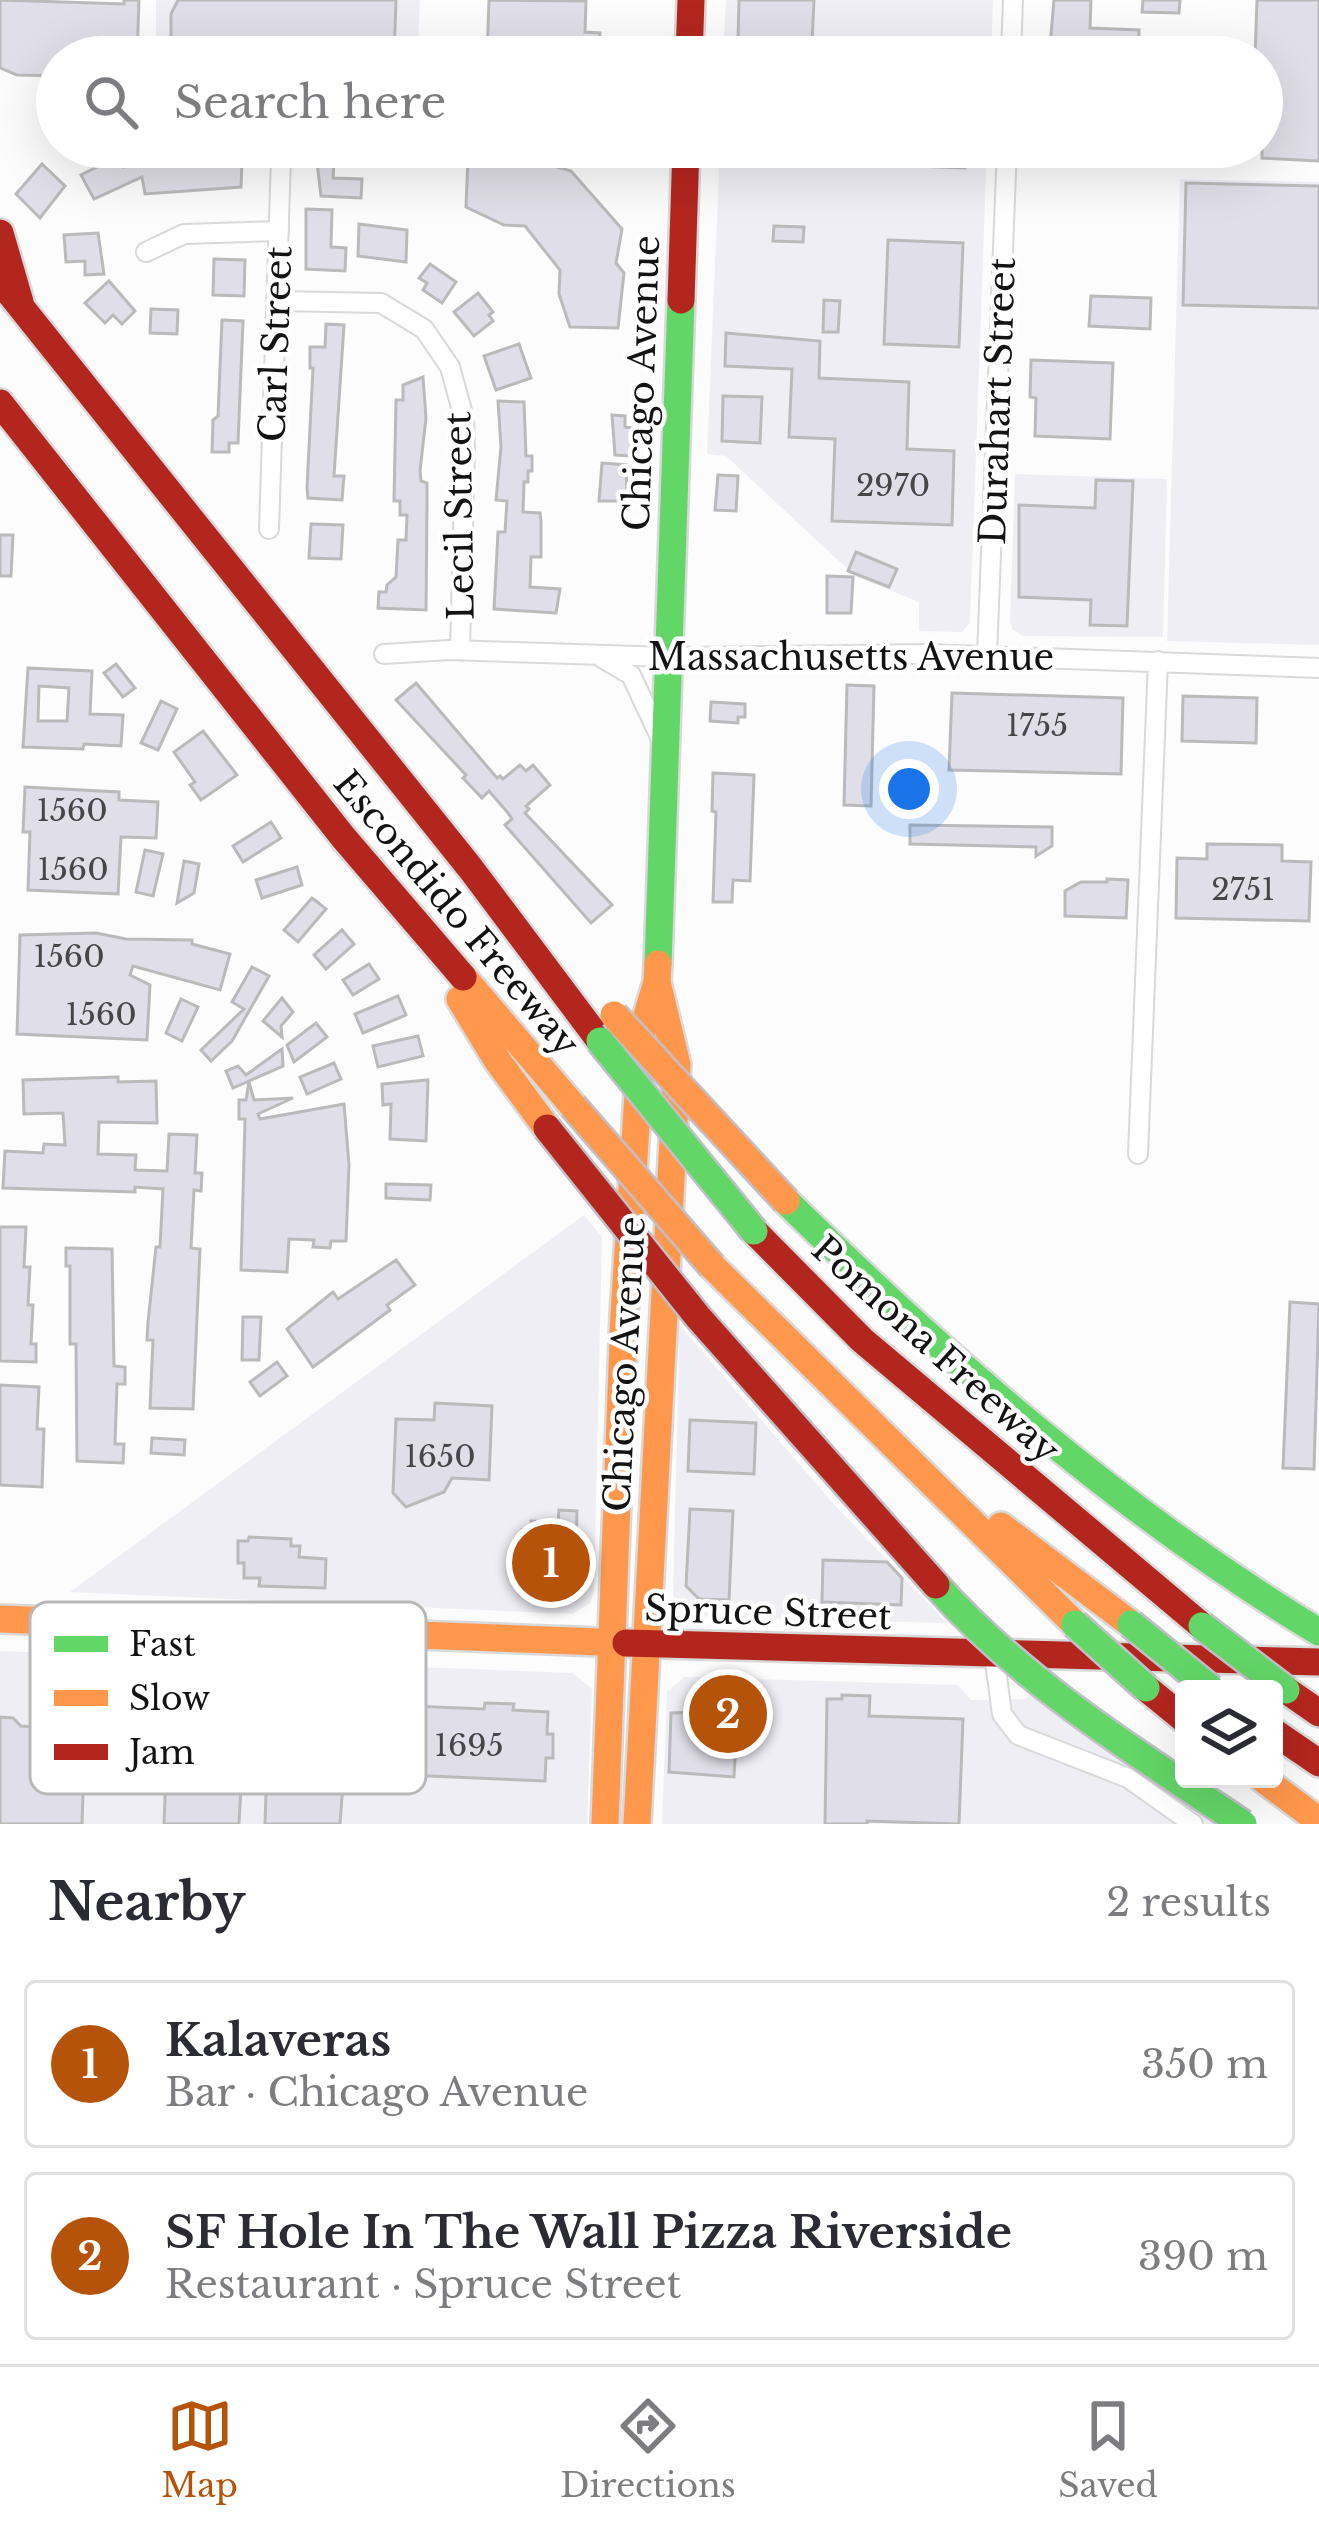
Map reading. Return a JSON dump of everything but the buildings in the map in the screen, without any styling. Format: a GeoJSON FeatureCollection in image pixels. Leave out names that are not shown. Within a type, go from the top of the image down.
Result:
{"type":"FeatureCollection","features":[{"type":"Feature","properties":{"kind":"main road"},"geometry":{"type":"LineString","coordinates":[[690,36],[691,0]]}},
{"type":"Feature","properties":{"kind":"main road","name":"Chicago Avenue"},"geometry":{"type":"LineString","coordinates":[[605,1824],[624,1314],[642,1032],[657,982],[685,168]]}},
{"type":"Feature","properties":{"kind":"main road"},"geometry":{"type":"LineString","coordinates":[[0,233],[22,310]]}},
{"type":"Feature","properties":{"kind":"main road","name":"Escondido Freeway"},"geometry":{"type":"LineString","coordinates":[[0,281],[471,869]]}},
{"type":"Feature","properties":{"kind":"main road","name":"Escondido Freeway"},"geometry":{"type":"LineString","coordinates":[[0,403],[343,837],[573,1106],[712,1266],[890,1442]]}},
{"type":"Feature","properties":{"kind":"main road"},"geometry":{"type":"LineString","coordinates":[[471,869],[786,1201],[932,1344],[1174,1539],[1319,1632]]}},
{"type":"Feature","properties":{"kind":"main road","name":"Pomona Freeway"},"geometry":{"type":"LineString","coordinates":[[471,869],[600,1041],[754,1232],[862,1340],[1202,1626],[1319,1713]]}},
{"type":"Feature","properties":{"kind":"main road"},"geometry":{"type":"LineString","coordinates":[[410,915],[496,1060],[547,1128],[698,1317],[951,1602],[1088,1720],[1244,1824]]}},
{"type":"Feature","properties":{"kind":"main road","name":"Chicago Avenue"},"geometry":{"type":"LineString","coordinates":[[637,1824],[677,1065],[657,982]]}},
{"type":"Feature","properties":{"kind":"main road"},"geometry":{"type":"LineString","coordinates":[[890,1442],[1075,1624],[1175,1711]]}},
{"type":"Feature","properties":{"kind":"main road"},"geometry":{"type":"LineString","coordinates":[[890,1442],[1200,1680]]}},
{"type":"Feature","properties":{"kind":"main road","name":"Spruce Street"},"geometry":{"type":"LineString","coordinates":[[0,1619],[30,1620]]}},
{"type":"Feature","properties":{"kind":"main road","name":"Spruce Street"},"geometry":{"type":"LineString","coordinates":[[426,1636],[1319,1662]]}},
{"type":"Feature","properties":{"kind":"main road"},"geometry":{"type":"LineString","coordinates":[[1283,1738],[1319,1763]]}},
{"type":"Feature","properties":{"kind":"main road"},"geometry":{"type":"LineString","coordinates":[[1275,1788],[1319,1821]]}},
{"type":"Feature","properties":{"kind":"street"},"geometry":{"type":"LineString","coordinates":[[1012,36],[1013,0]]}},
{"type":"Feature","properties":{"kind":"street","name":"Carl Street"},"geometry":{"type":"LineString","coordinates":[[268,530],[281,168]]}},
{"type":"Feature","properties":{"kind":"street","name":"Durahart Street"},"geometry":{"type":"LineString","coordinates":[[987,655],[1006,168]]}},
{"type":"Feature","properties":{"kind":"street"},"geometry":{"type":"LineString","coordinates":[[146,252],[184,234],[279,231]]}},
{"type":"Feature","properties":{"kind":"street","name":"Lecil Street"},"geometry":{"type":"LineString","coordinates":[[277,301],[381,302],[424,329],[450,367],[464,418],[460,650]]}},
{"type":"Feature","properties":{"kind":"street","name":"Massachusetts Avenue"},"geometry":{"type":"LineString","coordinates":[[384,654],[460,650],[668,658],[987,655],[1319,668]]}},
{"type":"Feature","properties":{"kind":"street"},"geometry":{"type":"LineString","coordinates":[[598,655],[631,675],[665,748]]}},
{"type":"Feature","properties":{"kind":"street"},"geometry":{"type":"LineString","coordinates":[[1138,1154],[1158,661]]}},
{"type":"Feature","properties":{"kind":"street"},"geometry":{"type":"LineString","coordinates":[[994,1654],[1002,1714],[1018,1735],[1128,1778],[1192,1824]]}},
{"type":"Feature","properties":{"kind":"shaded area"},"geometry":{"type":"Polygon","coordinates":[[[156,0],[420,0],[418,36],[156,36],[156,0]]]}},
{"type":"Feature","properties":{"kind":"shaded area"},"geometry":{"type":"Polygon","coordinates":[[[726,0],[993,0],[992,36],[724,36],[726,0]]]}},
{"type":"Feature","properties":{"kind":"shaded area"},"geometry":{"type":"Polygon","coordinates":[[[719,168],[986,168],[970,623],[962,632],[919,631],[919,602],[855,576],[726,456],[707,454],[719,168]]]}},
{"type":"Feature","properties":{"kind":"shaded area"},"geometry":{"type":"Polygon","coordinates":[[[1180,179],[1319,182],[1319,645],[1167,641],[1180,179]]]}},
{"type":"Feature","properties":{"kind":"shaded area"},"geometry":{"type":"Polygon","coordinates":[[[1015,474],[1167,479],[1163,637],[1023,636],[1013,630],[1015,474]]]}},
{"type":"Feature","properties":{"kind":"shaded area"},"geometry":{"type":"Polygon","coordinates":[[[584,1215],[602,1237],[594,1591],[590,1603],[573,1614],[426,1608],[426,1602],[70,1592],[584,1215]]]}},
{"type":"Feature","properties":{"kind":"shaded area"},"geometry":{"type":"Polygon","coordinates":[[[676,1321],[831,1501],[947,1623],[691,1616],[680,1609],[673,1595],[676,1321]]]}},
{"type":"Feature","properties":{"kind":"shaded area"},"geometry":{"type":"Polygon","coordinates":[[[0,1651],[30,1652],[30,1794],[426,1794],[426,1667],[573,1673],[592,1689],[587,1824],[0,1824],[0,1651]]]}},
{"type":"Feature","properties":{"kind":"shaded area"},"geometry":{"type":"Polygon","coordinates":[[[684,1677],[958,1685],[971,1700],[1025,1699],[1032,1694],[1218,1824],[662,1824],[667,1692],[684,1677]]]}},
{"type":"Feature","properties":{"kind":"traffic: fast"},"geometry":{"type":"LineString","coordinates":[[658,964],[681,300]]}},
{"type":"Feature","properties":{"kind":"traffic: fast"},"geometry":{"type":"LineString","coordinates":[[600,1041],[754,1231]]}},
{"type":"Feature","properties":{"kind":"traffic: fast"},"geometry":{"type":"LineString","coordinates":[[786,1201],[911,1320],[1040,1432],[1175,1537],[1319,1632]]}},
{"type":"Feature","properties":{"kind":"traffic: fast"},"geometry":{"type":"LineString","coordinates":[[936,1585],[1042,1684],[1243,1824]]}},
{"type":"Feature","properties":{"kind":"traffic: fast"},"geometry":{"type":"LineString","coordinates":[[1075,1624],[1146,1688]]}},
{"type":"Feature","properties":{"kind":"traffic: fast"},"geometry":{"type":"LineString","coordinates":[[1131,1624],[1200,1680]]}},
{"type":"Feature","properties":{"kind":"traffic: fast"},"geometry":{"type":"LineString","coordinates":[[1202,1626],[1286,1690]]}},
{"type":"Feature","properties":{"kind":"traffic: slow"},"geometry":{"type":"LineString","coordinates":[[637,1824],[677,1065],[657,982],[658,964]]}},
{"type":"Feature","properties":{"kind":"traffic: slow"},"geometry":{"type":"LineString","coordinates":[[463,977],[573,1106]]}},
{"type":"Feature","properties":{"kind":"traffic: slow"},"geometry":{"type":"LineString","coordinates":[[605,1824],[624,1314],[642,1032],[657,982]]}},
{"type":"Feature","properties":{"kind":"traffic: slow"},"geometry":{"type":"LineString","coordinates":[[460,999],[547,1128]]}},
{"type":"Feature","properties":{"kind":"traffic: slow"},"geometry":{"type":"LineString","coordinates":[[614,1015],[786,1201]]}},
{"type":"Feature","properties":{"kind":"traffic: slow"},"geometry":{"type":"LineString","coordinates":[[573,1106],[712,1266]]}},
{"type":"Feature","properties":{"kind":"traffic: slow"},"geometry":{"type":"LineString","coordinates":[[712,1266],[1075,1624]]}},
{"type":"Feature","properties":{"kind":"traffic: slow"},"geometry":{"type":"LineString","coordinates":[[1001,1526],[1131,1624]]}},
{"type":"Feature","properties":{"kind":"traffic: slow"},"geometry":{"type":"LineString","coordinates":[[0,1619],[30,1620]]}},
{"type":"Feature","properties":{"kind":"traffic: slow"},"geometry":{"type":"LineString","coordinates":[[426,1635],[626,1643]]}},
{"type":"Feature","properties":{"kind":"traffic: slow"},"geometry":{"type":"LineString","coordinates":[[1275,1788],[1319,1821]]}},
{"type":"Feature","properties":{"kind":"traffic: jam"},"geometry":{"type":"LineString","coordinates":[[690,36],[691,0]]}},
{"type":"Feature","properties":{"kind":"traffic: jam"},"geometry":{"type":"LineString","coordinates":[[681,300],[685,168]]}},
{"type":"Feature","properties":{"kind":"traffic: jam"},"geometry":{"type":"LineString","coordinates":[[0,233],[20,302]]}},
{"type":"Feature","properties":{"kind":"traffic: jam"},"geometry":{"type":"LineString","coordinates":[[0,281],[471,869],[600,1041]]}},
{"type":"Feature","properties":{"kind":"traffic: jam"},"geometry":{"type":"LineString","coordinates":[[0,403],[343,837],[463,977]]}},
{"type":"Feature","properties":{"kind":"traffic: jam"},"geometry":{"type":"LineString","coordinates":[[547,1128],[698,1317],[936,1585]]}},
{"type":"Feature","properties":{"kind":"traffic: jam"},"geometry":{"type":"LineString","coordinates":[[754,1231],[862,1340],[1202,1626]]}},
{"type":"Feature","properties":{"kind":"traffic: jam"},"geometry":{"type":"LineString","coordinates":[[626,1643],[1319,1662]]}},
{"type":"Feature","properties":{"kind":"traffic: jam"},"geometry":{"type":"LineString","coordinates":[[1146,1688],[1175,1712]]}},
{"type":"Feature","properties":{"kind":"traffic: jam"},"geometry":{"type":"LineString","coordinates":[[1286,1690],[1319,1713]]}},
{"type":"Feature","properties":{"kind":"traffic: jam"},"geometry":{"type":"LineString","coordinates":[[1283,1738],[1319,1763]]}},
{"type":"Feature","properties":{"kind":"place","name":"Kalaveras"},"geometry":{"type":"Point","coordinates":[551,1563]}},
{"type":"Feature","properties":{"kind":"place","name":"SF Hole In The Wall Pizza Riverside"},"geometry":{"type":"Point","coordinates":[728,1714]}}]}
